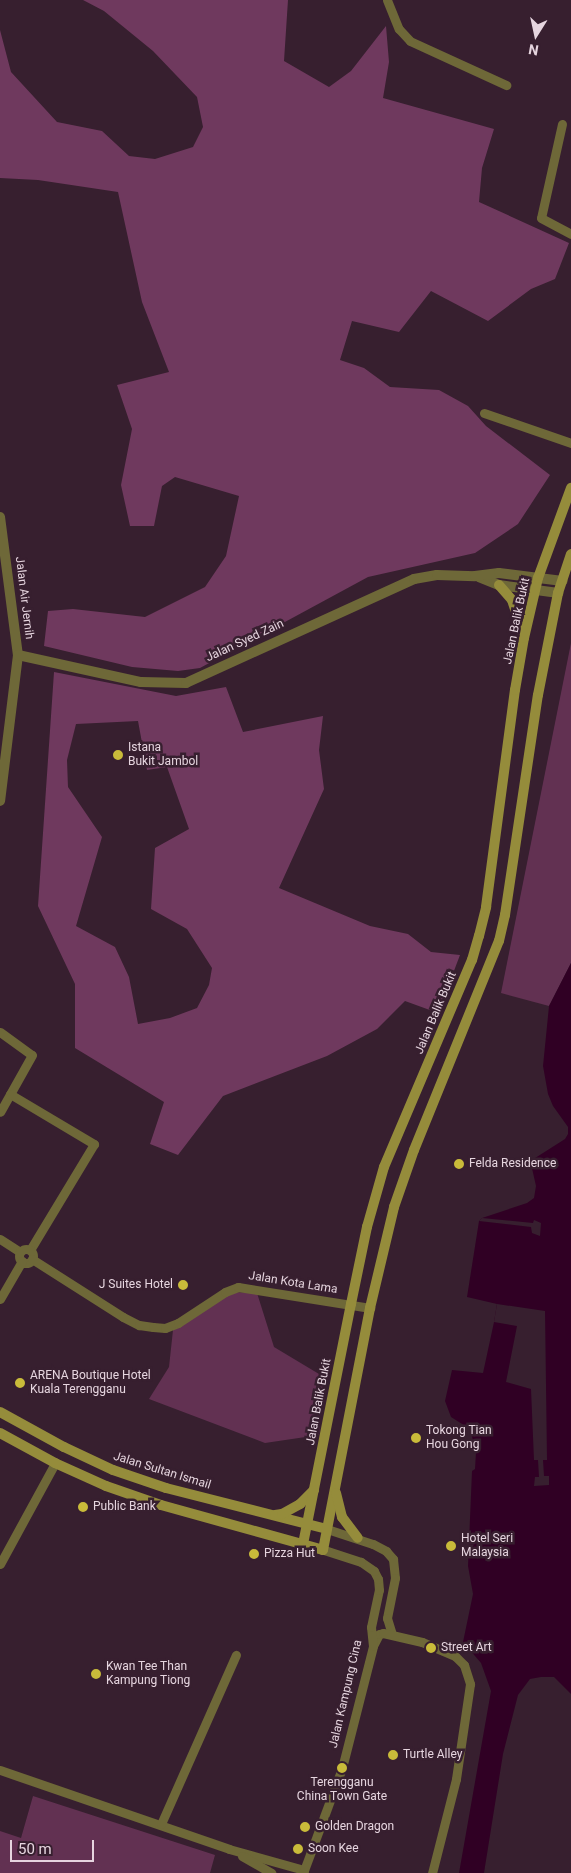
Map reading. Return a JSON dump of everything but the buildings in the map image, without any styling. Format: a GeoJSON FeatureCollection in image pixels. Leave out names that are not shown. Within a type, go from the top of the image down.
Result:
{"type":"FeatureCollection","features":[{"type":"Feature","properties":{"kind":"main road","name":"Jalan Balik Bukit"},"geometry":{"type":"LineString","coordinates":[[304,1544],[367,1227],[384,1167],[472,960],[479,936],[486,907],[515,690],[524,638],[538,578],[571,488]]}},
{"type":"Feature","properties":{"kind":"main road"},"geometry":{"type":"LineString","coordinates":[[0,1433],[55,1463],[106,1486],[161,1505],[322,1550],[387,1232],[404,1174],[499,941],[507,905],[538,695],[558,593],[571,554]]}},
{"type":"Feature","properties":{"kind":"main road"},"geometry":{"type":"LineString","coordinates":[[499,585],[512,600],[524,638]]}},
{"type":"Feature","properties":{"kind":"main road","name":"Jalan Sultan Ismail"},"geometry":{"type":"LineString","coordinates":[[0,1412],[64,1447],[113,1470],[166,1488],[327,1529]]}},
{"type":"Feature","properties":{"kind":"main road"},"geometry":{"type":"LineString","coordinates":[[335,1487],[342,1517],[358,1538]]}},
{"type":"Feature","properties":{"kind":"main road"},"geometry":{"type":"LineString","coordinates":[[272,1515],[282,1514],[300,1504],[315,1490]]}},
{"type":"Feature","properties":{"kind":"street"},"geometry":{"type":"LineString","coordinates":[[387,0],[399,30],[410,41],[506,85]]}},
{"type":"Feature","properties":{"kind":"street"},"geometry":{"type":"LineString","coordinates":[[562,124],[541,218],[571,234]]}},
{"type":"Feature","properties":{"kind":"street"},"geometry":{"type":"LineString","coordinates":[[484,413],[571,444]]}},
{"type":"Feature","properties":{"kind":"street","name":"Jalan Air Jernih"},"geometry":{"type":"LineString","coordinates":[[0,518],[18,655],[4,749],[0,801]]}},
{"type":"Feature","properties":{"kind":"street"},"geometry":{"type":"LineString","coordinates":[[475,576],[499,573],[562,581]]}},
{"type":"Feature","properties":{"kind":"street","name":"Jalan Syed Zain"},"geometry":{"type":"LineString","coordinates":[[18,655],[142,682],[186,682],[414,579],[436,575],[475,576]]}},
{"type":"Feature","properties":{"kind":"street"},"geometry":{"type":"LineString","coordinates":[[475,576],[499,585],[558,593]]}},
{"type":"Feature","properties":{"kind":"street"},"geometry":{"type":"LineString","coordinates":[[0,1032],[32,1055],[0,1112]]}},
{"type":"Feature","properties":{"kind":"street"},"geometry":{"type":"LineString","coordinates":[[0,1299],[94,1144],[10,1094]]}},
{"type":"Feature","properties":{"kind":"street","name":"Jalan Kota Lama"},"geometry":{"type":"LineString","coordinates":[[0,1239],[123,1317],[139,1325],[153,1328],[165,1328],[178,1323],[225,1292],[238,1287],[370,1308]]}},
{"type":"Feature","properties":{"kind":"street"},"geometry":{"type":"LineString","coordinates":[[0,1564],[55,1463]]}},
{"type":"Feature","properties":{"kind":"street"},"geometry":{"type":"LineString","coordinates":[[327,1529],[358,1538],[386,1551],[393,1559],[395,1578],[387,1618],[392,1634]]}},
{"type":"Feature","properties":{"kind":"street","name":"Jalan Kampung Cina"},"geometry":{"type":"LineString","coordinates":[[303,1872],[342,1768],[373,1646],[371,1627],[378,1590],[378,1579],[374,1571],[361,1562],[322,1550]]}},
{"type":"Feature","properties":{"kind":"street"},"geometry":{"type":"LineString","coordinates":[[373,1646],[379,1634],[392,1634],[422,1642],[455,1656],[464,1665],[470,1684],[456,1779],[432,1873]]}},
{"type":"Feature","properties":{"kind":"street"},"geometry":{"type":"LineString","coordinates":[[161,1824],[236,1655]]}},
{"type":"Feature","properties":{"kind":"street"},"geometry":{"type":"LineString","coordinates":[[0,1770],[229,1849],[303,1872]]}},
{"type":"Feature","properties":{"kind":"street"},"geometry":{"type":"LineString","coordinates":[[229,1849],[272,1873]]}},
{"type":"Feature","properties":{"kind":"shaded area"},"geometry":{"type":"Polygon","coordinates":[[[83,0],[288,0],[284,61],[329,87],[351,71],[386,26],[389,62],[383,98],[494,129],[482,168],[479,202],[569,243],[555,279],[531,289],[488,321],[431,291],[399,332],[352,321],[340,360],[364,368],[390,387],[439,390],[468,406],[486,426],[550,475],[518,524],[475,553],[368,577],[200,668],[178,671],[132,667],[44,646],[48,611],[73,609],[145,617],[205,587],[226,556],[239,496],[175,477],[162,486],[154,526],[130,526],[121,485],[132,429],[117,385],[169,372],[142,302],[118,192],[38,180],[0,178],[0,30],[11,72],[57,122],[102,131],[129,156],[155,159],[193,147],[203,127],[197,97],[153,51],[104,11],[83,0]]]}},
{"type":"Feature","properties":{"kind":"shaded area"},"geometry":{"type":"Polygon","coordinates":[[[571,643],[571,963],[549,1006],[501,993],[571,643]]]}},
{"type":"Feature","properties":{"kind":"shaded area"},"geometry":{"type":"Polygon","coordinates":[[[54,672],[176,696],[226,687],[243,732],[323,716],[319,750],[324,789],[279,888],[370,926],[408,934],[431,952],[460,955],[438,1013],[405,1001],[377,1029],[327,1056],[223,1096],[178,1155],[150,1144],[164,1102],[75,1048],[75,984],[38,906],[54,672]],[[138,721],[76,724],[67,760],[68,787],[102,837],[76,926],[115,947],[129,977],[138,1024],[170,1018],[197,1008],[209,985],[212,968],[187,929],[151,909],[155,848],[189,829],[167,767],[147,770],[138,721]]]}},
{"type":"Feature","properties":{"kind":"shaded area"},"geometry":{"type":"Polygon","coordinates":[[[571,963],[571,1694],[554,1677],[541,1677],[530,1679],[518,1695],[503,1754],[484,1873],[459,1873],[491,1691],[481,1663],[463,1642],[473,1594],[468,1566],[472,1471],[475,1469],[476,1452],[470,1429],[451,1417],[445,1401],[452,1370],[483,1373],[494,1322],[497,1304],[467,1297],[479,1221],[482,1218],[527,1203],[534,1198],[536,1186],[531,1164],[532,1160],[565,1139],[568,1134],[568,1127],[553,1106],[548,1094],[543,1066],[549,1006],[571,963]]]}},
{"type":"Feature","properties":{"kind":"shaded area"},"geometry":{"type":"Polygon","coordinates":[[[232,1292],[257,1293],[274,1347],[324,1377],[319,1435],[265,1443],[149,1399],[169,1367],[173,1330],[232,1292]]]}},
{"type":"Feature","properties":{"kind":"shaded area"},"geometry":{"type":"Polygon","coordinates":[[[33,1796],[215,1855],[210,1873],[0,1873],[0,1831],[21,1838],[33,1796]]]}},
{"type":"Feature","properties":{"kind":"pier"},"geometry":{"type":"Polygon","coordinates":[[[482,1218],[533,1223],[534,1220],[541,1223],[540,1236],[532,1233],[531,1227],[479,1221],[482,1218]]]}},
{"type":"Feature","properties":{"kind":"pier"},"geometry":{"type":"Polygon","coordinates":[[[497,1304],[545,1311],[547,1460],[543,1460],[544,1476],[549,1476],[549,1485],[534,1486],[535,1477],[539,1477],[538,1460],[534,1460],[531,1389],[506,1382],[517,1326],[494,1322],[497,1304]]]}},
{"type":"Feature","properties":{"kind":"place","name":"Istana Bukit Jambol"},"geometry":{"type":"Point","coordinates":[118,755]}},
{"type":"Feature","properties":{"kind":"place","name":"Felda Residence"},"geometry":{"type":"Point","coordinates":[459,1164]}},
{"type":"Feature","properties":{"kind":"place","name":"J Suites Hotel"},"geometry":{"type":"Point","coordinates":[183,1285]}},
{"type":"Feature","properties":{"kind":"place","name":"ARENA Boutique Hotel Kuala Terengganu"},"geometry":{"type":"Point","coordinates":[20,1383]}},
{"type":"Feature","properties":{"kind":"place","name":"Tokong Tian Hou Gong"},"geometry":{"type":"Point","coordinates":[416,1438]}},
{"type":"Feature","properties":{"kind":"place","name":"Public Bank"},"geometry":{"type":"Point","coordinates":[83,1507]}},
{"type":"Feature","properties":{"kind":"place","name":"Hotel Seri Malaysia"},"geometry":{"type":"Point","coordinates":[451,1546]}},
{"type":"Feature","properties":{"kind":"place","name":"Pizza Hut"},"geometry":{"type":"Point","coordinates":[254,1554]}},
{"type":"Feature","properties":{"kind":"place","name":"Street Art"},"geometry":{"type":"Point","coordinates":[431,1648]}},
{"type":"Feature","properties":{"kind":"place","name":"Kwan Tee Than Kampung Tiong"},"geometry":{"type":"Point","coordinates":[96,1674]}},
{"type":"Feature","properties":{"kind":"place","name":"Turtle Alley"},"geometry":{"type":"Point","coordinates":[393,1755]}},
{"type":"Feature","properties":{"kind":"place","name":"Terengganu China Town Gate"},"geometry":{"type":"Point","coordinates":[342,1768]}},
{"type":"Feature","properties":{"kind":"place","name":"Golden Dragon"},"geometry":{"type":"Point","coordinates":[305,1827]}},
{"type":"Feature","properties":{"kind":"place","name":"Soon Kee"},"geometry":{"type":"Point","coordinates":[298,1849]}}]}
